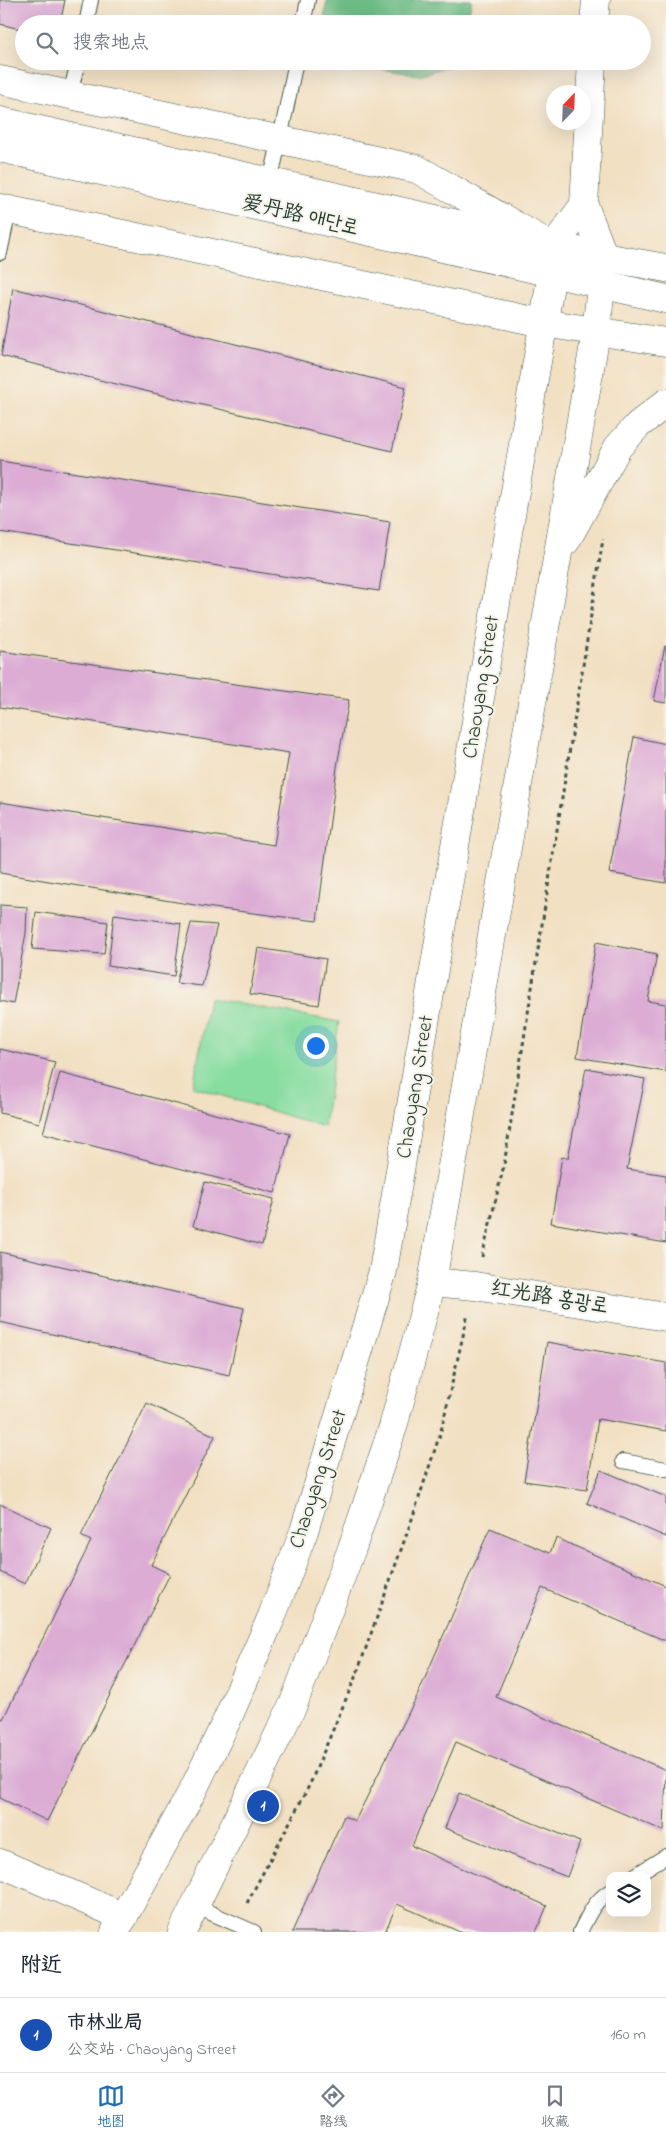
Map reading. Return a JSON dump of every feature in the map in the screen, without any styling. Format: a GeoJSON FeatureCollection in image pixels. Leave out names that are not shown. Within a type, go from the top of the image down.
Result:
{"type":"FeatureCollection","features":[{"type":"Feature","properties":{"kind":"main road"},"geometry":{"type":"LineString","coordinates":[[595,15],[596,0]]}},
{"type":"Feature","properties":{"kind":"main road"},"geometry":{"type":"LineString","coordinates":[[182,1932],[297,1696],[352,1548],[393,1427],[432,1282],[555,560],[596,333],[604,257],[584,205],[592,70]]}},
{"type":"Feature","properties":{"kind":"main road","name":"爱丹路 애단로"},"geometry":{"type":"LineString","coordinates":[[0,80],[417,169],[553,260],[601,284],[666,299]]}},
{"type":"Feature","properties":{"kind":"main road","name":"爱丹路 애단로"},"geometry":{"type":"LineString","coordinates":[[0,121],[270,181],[553,260]]}},
{"type":"Feature","properties":{"kind":"main road","name":"爱丹路 애단로"},"geometry":{"type":"LineString","coordinates":[[0,148],[553,260],[604,257],[666,268]]}},
{"type":"Feature","properties":{"kind":"main road","name":"Chaoyang Street"},"geometry":{"type":"LineString","coordinates":[[120,1924],[197,1781],[227,1720],[272,1616],[304,1531],[383,1272],[401,1174],[553,260],[584,205]]}},
{"type":"Feature","properties":{"kind":"main road"},"geometry":{"type":"LineString","coordinates":[[4,209],[543,323],[596,333],[666,342]]}},
{"type":"Feature","properties":{"kind":"main road"},"geometry":{"type":"LineString","coordinates":[[555,560],[618,447],[638,425],[666,403]]}},
{"type":"Feature","properties":{"kind":"main road","name":"红光路 홍광로"},"geometry":{"type":"LineString","coordinates":[[432,1282],[475,1286],[666,1317]]}},
{"type":"Feature","properties":{"kind":"main road"},"geometry":{"type":"LineString","coordinates":[[0,1863],[120,1924]]}},
{"type":"Feature","properties":{"kind":"lane"},"geometry":{"type":"LineString","coordinates":[[88,15],[91,0]]}},
{"type":"Feature","properties":{"kind":"lane"},"geometry":{"type":"LineString","coordinates":[[305,15],[308,0]]}},
{"type":"Feature","properties":{"kind":"lane"},"geometry":{"type":"LineString","coordinates":[[70,95],[76,70]]}},
{"type":"Feature","properties":{"kind":"lane"},"geometry":{"type":"LineString","coordinates":[[270,181],[294,70]]}},
{"type":"Feature","properties":{"kind":"lane"},"geometry":{"type":"LineString","coordinates":[[0,253],[4,209]]}},
{"type":"Feature","properties":{"kind":"lane"},"geometry":{"type":"LineString","coordinates":[[623,1461],[666,1469]]}},
{"type":"Feature","properties":{"kind":"lane"},"geometry":{"type":"LineString","coordinates":[[640,1872],[666,1856]]}},
{"type":"Feature","properties":{"kind":"lane"},"geometry":{"type":"LineString","coordinates":[[580,1932],[589,1912],[600,1897],[606,1893]]}},
{"type":"Feature","properties":{"kind":"lane"},"geometry":{"type":"LineString","coordinates":[[196,1906],[254,1932]]}},
{"type":"Feature","properties":{"kind":"green space"},"geometry":{"type":"Polygon","coordinates":[[[327,0],[472,0],[468,15],[324,15],[327,0]]]}},
{"type":"Feature","properties":{"kind":"green space"},"geometry":{"type":"Polygon","coordinates":[[[386,70],[436,70],[419,75],[386,70]]]}},
{"type":"Feature","properties":{"kind":"green space"},"geometry":{"type":"Polygon","coordinates":[[[209,998],[339,1022],[324,1127],[193,1087],[209,998]]]}},
{"type":"Feature","properties":{"kind":"building"},"geometry":{"type":"Polygon","coordinates":[[[0,0],[65,0],[62,15],[15,15],[15,28],[0,24],[0,0]]]}},
{"type":"Feature","properties":{"kind":"building"},"geometry":{"type":"Polygon","coordinates":[[[13,288],[406,387],[392,451],[1,356],[13,288]]]}},
{"type":"Feature","properties":{"kind":"building"},"geometry":{"type":"Polygon","coordinates":[[[0,461],[390,522],[379,591],[0,532],[0,461]]]}},
{"type":"Feature","properties":{"kind":"building"},"geometry":{"type":"Polygon","coordinates":[[[666,646],[666,703],[654,701],[666,646]]]}},
{"type":"Feature","properties":{"kind":"building"},"geometry":{"type":"Polygon","coordinates":[[[0,651],[349,700],[338,760],[317,921],[213,908],[0,873],[0,802],[274,845],[289,753],[0,707],[0,651]]]}},
{"type":"Feature","properties":{"kind":"building"},"geometry":{"type":"Polygon","coordinates":[[[634,737],[666,744],[666,883],[609,873],[634,737]]]}},
{"type":"Feature","properties":{"kind":"building"},"geometry":{"type":"Polygon","coordinates":[[[0,905],[27,907],[26,933],[13,1004],[0,1001],[0,905]]]}},
{"type":"Feature","properties":{"kind":"building"},"geometry":{"type":"Polygon","coordinates":[[[36,912],[108,922],[104,954],[32,949],[36,912]]]}},
{"type":"Feature","properties":{"kind":"building"},"geometry":{"type":"Polygon","coordinates":[[[114,914],[181,924],[174,976],[108,966],[114,914]]]}},
{"type":"Feature","properties":{"kind":"building"},"geometry":{"type":"Polygon","coordinates":[[[191,923],[217,925],[202,986],[176,983],[191,923]]]}},
{"type":"Feature","properties":{"kind":"building"},"geometry":{"type":"Polygon","coordinates":[[[596,942],[657,954],[648,1001],[666,1004],[666,1072],[577,1057],[596,942]]]}},
{"type":"Feature","properties":{"kind":"building"},"geometry":{"type":"Polygon","coordinates":[[[258,948],[326,959],[319,1005],[250,994],[258,948]]]}},
{"type":"Feature","properties":{"kind":"building"},"geometry":{"type":"Polygon","coordinates":[[[0,1049],[55,1062],[39,1123],[0,1113],[0,1049]]]}},
{"type":"Feature","properties":{"kind":"building"},"geometry":{"type":"Polygon","coordinates":[[[586,1068],[645,1079],[627,1169],[666,1175],[666,1243],[551,1223],[562,1157],[568,1158],[586,1068]]]}},
{"type":"Feature","properties":{"kind":"building"},"geometry":{"type":"Polygon","coordinates":[[[60,1073],[290,1134],[275,1193],[43,1133],[60,1073]]]}},
{"type":"Feature","properties":{"kind":"building"},"geometry":{"type":"Polygon","coordinates":[[[205,1182],[274,1199],[262,1245],[193,1226],[205,1182]]]}},
{"type":"Feature","properties":{"kind":"building"},"geometry":{"type":"Polygon","coordinates":[[[0,1252],[244,1308],[229,1375],[0,1322],[0,1252]]]}},
{"type":"Feature","properties":{"kind":"building"},"geometry":{"type":"Polygon","coordinates":[[[547,1342],[666,1363],[666,1431],[598,1419],[587,1490],[524,1481],[547,1342]]]}},
{"type":"Feature","properties":{"kind":"building"},"geometry":{"type":"Polygon","coordinates":[[[147,1403],[215,1436],[151,1565],[170,1574],[47,1821],[0,1798],[0,1718],[3,1719],[91,1541],[81,1536],[147,1403]]]}},
{"type":"Feature","properties":{"kind":"building"},"geometry":{"type":"Polygon","coordinates":[[[601,1470],[666,1497],[666,1537],[587,1503],[601,1470]]]}},
{"type":"Feature","properties":{"kind":"building"},"geometry":{"type":"Polygon","coordinates":[[[0,1504],[51,1528],[25,1584],[0,1572],[0,1504]]]}},
{"type":"Feature","properties":{"kind":"building"},"geometry":{"type":"Polygon","coordinates":[[[490,1528],[550,1553],[556,1538],[666,1586],[666,1641],[542,1588],[496,1697],[666,1770],[664,1831],[456,1742],[412,1846],[547,1906],[536,1932],[460,1932],[397,1904],[385,1932],[292,1932],[344,1816],[355,1821],[418,1694],[490,1528]]]}},
{"type":"Feature","properties":{"kind":"building"},"geometry":{"type":"Polygon","coordinates":[[[459,1793],[580,1842],[567,1877],[445,1828],[459,1793]]]}},
{"type":"Feature","properties":{"kind":"place","name":"市林业局"},"geometry":{"type":"Point","coordinates":[263,1806]}}]}
